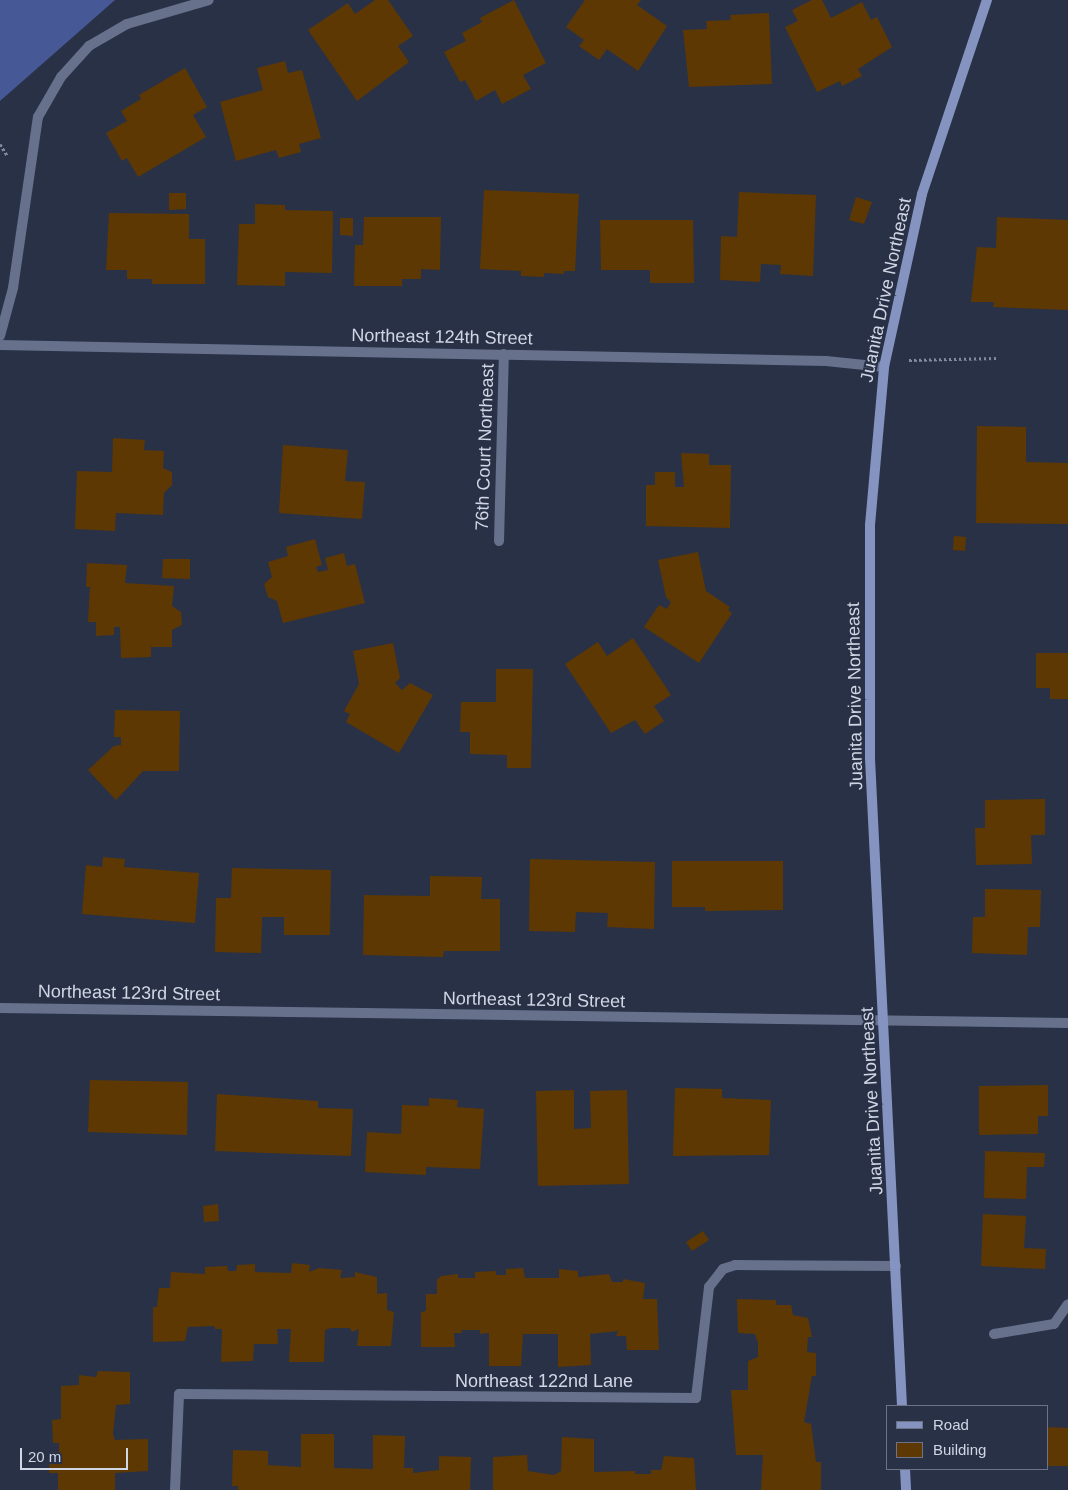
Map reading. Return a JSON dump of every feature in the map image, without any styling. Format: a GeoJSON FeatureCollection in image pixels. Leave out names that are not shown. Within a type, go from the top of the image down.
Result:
{"type":"FeatureCollection","features":[{"type":"Feature","properties":{"kind":"main road","name":"Juanita Drive Northeast"},"geometry":{"type":"LineString","coordinates":[[902,1405],[885,1022],[870,758],[870,525],[884,367],[922,194],[987,0]]}},
{"type":"Feature","properties":{"kind":"main road"},"geometry":{"type":"LineString","coordinates":[[905,1470],[906,1490]]}},
{"type":"Feature","properties":{"kind":"street"},"geometry":{"type":"LineString","coordinates":[[0,336],[13,288],[38,117],[61,77],[89,46],[127,24],[208,0]]}},
{"type":"Feature","properties":{"kind":"street","name":"Northeast 124th Street"},"geometry":{"type":"LineString","coordinates":[[0,346],[504,354],[826,362],[884,367]]}},
{"type":"Feature","properties":{"kind":"street","name":"76th Court Northeast"},"geometry":{"type":"LineString","coordinates":[[499,541],[504,354]]}},
{"type":"Feature","properties":{"kind":"street","name":"Northeast 123rd Street"},"geometry":{"type":"LineString","coordinates":[[0,1008],[885,1022],[1068,1023]]}},
{"type":"Feature","properties":{"kind":"street","name":"Northeast 122nd Lane"},"geometry":{"type":"LineString","coordinates":[[175,1490],[179,1394],[696,1398],[709,1287],[723,1269],[735,1265],[896,1266]]}},
{"type":"Feature","properties":{"kind":"street"},"geometry":{"type":"LineString","coordinates":[[994,1334],[1054,1324],[1068,1304]]}},
{"type":"Feature","properties":{"kind":"path"},"geometry":{"type":"LineString","coordinates":[[0,144],[7,155]]}},
{"type":"Feature","properties":{"kind":"path"},"geometry":{"type":"LineString","coordinates":[[921,362],[996,358]]}},
{"type":"Feature","properties":{"kind":"shaded area"},"geometry":{"type":"Polygon","coordinates":[[[0,0],[115,0],[0,101],[0,0]]]}},
{"type":"Feature","properties":{"kind":"building"},"geometry":{"type":"Polygon","coordinates":[[[375,0],[388,0],[413,36],[398,46],[409,62],[357,101],[308,30],[348,3],[355,14],[375,0]]]}},
{"type":"Feature","properties":{"kind":"building"},"geometry":{"type":"Polygon","coordinates":[[[514,0],[546,63],[523,75],[531,89],[502,104],[495,90],[476,101],[465,80],[460,82],[444,52],[466,41],[462,33],[482,22],[480,18],[514,0]]]}},
{"type":"Feature","properties":{"kind":"building"},"geometry":{"type":"Polygon","coordinates":[[[585,0],[641,0],[637,5],[667,26],[638,71],[607,49],[599,60],[579,46],[584,40],[566,27],[585,0]]]}},
{"type":"Feature","properties":{"kind":"building"},"geometry":{"type":"Polygon","coordinates":[[[812,0],[822,0],[831,18],[862,2],[871,20],[877,17],[892,47],[858,69],[862,76],[842,86],[840,81],[817,92],[785,27],[798,21],[792,10],[812,0]]]}},
{"type":"Feature","properties":{"kind":"building"},"geometry":{"type":"Polygon","coordinates":[[[769,13],[772,84],[689,87],[683,30],[707,29],[706,21],[731,20],[730,15],[769,13]]]}},
{"type":"Feature","properties":{"kind":"building"},"geometry":{"type":"Polygon","coordinates":[[[285,61],[288,73],[302,70],[321,138],[299,144],[301,152],[279,158],[276,150],[236,161],[220,102],[263,90],[257,68],[285,61]]]}},
{"type":"Feature","properties":{"kind":"building"},"geometry":{"type":"Polygon","coordinates":[[[185,68],[207,107],[193,115],[206,137],[138,177],[127,158],[122,161],[106,133],[127,121],[121,111],[141,99],[139,95],[185,68]]]}},
{"type":"Feature","properties":{"kind":"building"},"geometry":{"type":"Polygon","coordinates":[[[484,190],[579,194],[575,271],[564,271],[564,274],[544,273],[544,277],[521,276],[521,271],[480,269],[484,190]]]}},
{"type":"Feature","properties":{"kind":"building"},"geometry":{"type":"Polygon","coordinates":[[[739,192],[816,195],[813,276],[780,274],[781,265],[761,264],[760,282],[720,280],[721,236],[737,237],[739,192]]]}},
{"type":"Feature","properties":{"kind":"building"},"geometry":{"type":"Polygon","coordinates":[[[169,193],[186,193],[186,209],[169,210],[169,193]]]}},
{"type":"Feature","properties":{"kind":"building"},"geometry":{"type":"Polygon","coordinates":[[[856,197],[872,202],[864,224],[849,220],[856,197]]]}},
{"type":"Feature","properties":{"kind":"building"},"geometry":{"type":"Polygon","coordinates":[[[255,204],[285,205],[285,210],[333,211],[332,273],[285,272],[285,286],[237,285],[239,224],[255,224],[255,204]]]}},
{"type":"Feature","properties":{"kind":"building"},"geometry":{"type":"Polygon","coordinates":[[[109,213],[189,214],[189,239],[205,239],[205,284],[152,284],[152,279],[127,279],[127,270],[106,270],[109,213]]]}},
{"type":"Feature","properties":{"kind":"building"},"geometry":{"type":"Polygon","coordinates":[[[364,217],[441,217],[440,270],[421,269],[421,279],[402,279],[402,286],[354,286],[355,245],[363,245],[364,217]]]}},
{"type":"Feature","properties":{"kind":"building"},"geometry":{"type":"Polygon","coordinates":[[[997,217],[1068,220],[1068,310],[993,307],[994,302],[971,302],[977,247],[996,248],[997,217]]]}},
{"type":"Feature","properties":{"kind":"building"},"geometry":{"type":"Polygon","coordinates":[[[340,218],[353,218],[353,236],[340,235],[340,218]]]}},
{"type":"Feature","properties":{"kind":"building"},"geometry":{"type":"Polygon","coordinates":[[[600,220],[693,220],[694,283],[650,283],[650,270],[601,270],[600,220]]]}},
{"type":"Feature","properties":{"kind":"building"},"geometry":{"type":"Polygon","coordinates":[[[977,426],[1026,427],[1026,462],[1068,463],[1068,524],[976,523],[977,426]]]}},
{"type":"Feature","properties":{"kind":"building"},"geometry":{"type":"Polygon","coordinates":[[[113,438],[145,440],[144,450],[164,451],[163,468],[172,472],[172,485],[164,493],[163,515],[116,513],[115,531],[75,529],[77,471],[112,472],[113,438]]]}},
{"type":"Feature","properties":{"kind":"building"},"geometry":{"type":"Polygon","coordinates":[[[283,445],[348,450],[345,481],[365,482],[362,519],[279,513],[283,445]]]}},
{"type":"Feature","properties":{"kind":"building"},"geometry":{"type":"Polygon","coordinates":[[[681,453],[709,454],[709,465],[731,465],[730,528],[646,526],[646,485],[655,485],[655,472],[675,472],[675,487],[684,487],[681,453]]]}},
{"type":"Feature","properties":{"kind":"building"},"geometry":{"type":"Polygon","coordinates":[[[954,536],[966,537],[965,551],[953,550],[954,536]]]}},
{"type":"Feature","properties":{"kind":"building"},"geometry":{"type":"Polygon","coordinates":[[[315,539],[322,565],[316,567],[318,572],[328,570],[325,558],[344,553],[347,566],[355,564],[365,603],[283,623],[277,601],[268,597],[264,584],[272,577],[268,562],[288,556],[286,547],[315,539]]]}},
{"type":"Feature","properties":{"kind":"building"},"geometry":{"type":"Polygon","coordinates":[[[698,552],[706,591],[730,607],[728,610],[732,613],[699,663],[644,627],[659,605],[667,609],[671,602],[666,597],[658,560],[698,552]]]}},
{"type":"Feature","properties":{"kind":"building"},"geometry":{"type":"Polygon","coordinates":[[[163,559],[190,559],[190,579],[162,578],[163,559]]]}},
{"type":"Feature","properties":{"kind":"building"},"geometry":{"type":"Polygon","coordinates":[[[87,563],[127,565],[125,583],[174,586],[172,606],[181,612],[182,625],[172,630],[172,647],[151,647],[151,657],[121,658],[120,627],[114,627],[114,635],[96,636],[96,622],[88,622],[90,587],[86,587],[87,563]]]}},
{"type":"Feature","properties":{"kind":"building"},"geometry":{"type":"Polygon","coordinates":[[[633,638],[671,695],[654,706],[664,721],[645,734],[635,720],[611,733],[565,664],[598,642],[607,656],[633,638]]]}},
{"type":"Feature","properties":{"kind":"building"},"geometry":{"type":"Polygon","coordinates":[[[393,643],[400,678],[395,683],[402,690],[410,683],[433,695],[399,753],[346,722],[350,714],[344,711],[359,684],[353,651],[393,643]]]}},
{"type":"Feature","properties":{"kind":"building"},"geometry":{"type":"Polygon","coordinates":[[[1036,653],[1068,653],[1068,699],[1050,699],[1050,688],[1036,688],[1036,653]]]}},
{"type":"Feature","properties":{"kind":"building"},"geometry":{"type":"Polygon","coordinates":[[[496,669],[533,669],[531,768],[507,768],[507,755],[470,754],[470,732],[460,732],[461,702],[496,702],[496,669]]]}},
{"type":"Feature","properties":{"kind":"building"},"geometry":{"type":"Polygon","coordinates":[[[115,710],[180,711],[179,771],[143,771],[116,800],[88,770],[114,746],[121,745],[121,737],[114,737],[115,710]]]}},
{"type":"Feature","properties":{"kind":"building"},"geometry":{"type":"Polygon","coordinates":[[[1045,799],[1045,835],[1031,835],[1032,864],[976,865],[975,828],[985,828],[985,800],[1045,799]]]}},
{"type":"Feature","properties":{"kind":"building"},"geometry":{"type":"Polygon","coordinates":[[[103,857],[125,859],[124,867],[199,873],[195,923],[82,914],[86,865],[102,867],[103,857]]]}},
{"type":"Feature","properties":{"kind":"building"},"geometry":{"type":"Polygon","coordinates":[[[530,859],[655,862],[654,929],[607,927],[608,913],[576,912],[575,932],[529,931],[530,859]]]}},
{"type":"Feature","properties":{"kind":"building"},"geometry":{"type":"Polygon","coordinates":[[[672,861],[783,861],[783,910],[705,911],[705,907],[672,907],[672,861]]]}},
{"type":"Feature","properties":{"kind":"building"},"geometry":{"type":"Polygon","coordinates":[[[232,868],[331,870],[330,935],[284,935],[284,917],[262,917],[261,953],[215,952],[216,898],[231,898],[232,868]]]}},
{"type":"Feature","properties":{"kind":"building"},"geometry":{"type":"Polygon","coordinates":[[[430,876],[482,877],[481,899],[500,899],[500,951],[444,951],[443,957],[363,955],[364,895],[430,896],[430,876]]]}},
{"type":"Feature","properties":{"kind":"building"},"geometry":{"type":"Polygon","coordinates":[[[985,889],[1041,890],[1040,927],[1028,927],[1027,955],[972,953],[973,917],[985,917],[985,889]]]}},
{"type":"Feature","properties":{"kind":"building"},"geometry":{"type":"Polygon","coordinates":[[[90,1080],[188,1082],[187,1135],[88,1132],[90,1080]]]}},
{"type":"Feature","properties":{"kind":"building"},"geometry":{"type":"Polygon","coordinates":[[[1048,1085],[1048,1116],[1038,1116],[1038,1134],[979,1135],[979,1086],[1048,1085]]]}},
{"type":"Feature","properties":{"kind":"building"},"geometry":{"type":"Polygon","coordinates":[[[675,1088],[722,1089],[722,1098],[771,1100],[769,1155],[673,1156],[675,1088]]]}},
{"type":"Feature","properties":{"kind":"building"},"geometry":{"type":"Polygon","coordinates":[[[574,1090],[574,1129],[591,1128],[590,1091],[627,1090],[629,1184],[538,1186],[536,1091],[574,1090]]]}},
{"type":"Feature","properties":{"kind":"building"},"geometry":{"type":"Polygon","coordinates":[[[217,1094],[318,1101],[318,1108],[353,1109],[351,1156],[215,1151],[217,1094]]]}},
{"type":"Feature","properties":{"kind":"building"},"geometry":{"type":"Polygon","coordinates":[[[429,1098],[458,1100],[457,1107],[484,1109],[480,1169],[426,1167],[426,1175],[365,1172],[367,1132],[401,1134],[402,1105],[429,1106],[429,1098]]]}},
{"type":"Feature","properties":{"kind":"building"},"geometry":{"type":"Polygon","coordinates":[[[985,1151],[1045,1153],[1044,1167],[1027,1167],[1026,1199],[984,1198],[985,1151]]]}},
{"type":"Feature","properties":{"kind":"building"},"geometry":{"type":"Polygon","coordinates":[[[218,1204],[219,1221],[204,1222],[203,1206],[218,1204]]]}},
{"type":"Feature","properties":{"kind":"building"},"geometry":{"type":"Polygon","coordinates":[[[983,1214],[1026,1216],[1024,1248],[1046,1249],[1045,1269],[981,1266],[983,1214]]]}},
{"type":"Feature","properties":{"kind":"building"},"geometry":{"type":"Polygon","coordinates":[[[703,1231],[709,1240],[692,1251],[686,1242],[703,1231]]]}},
{"type":"Feature","properties":{"kind":"building"},"geometry":{"type":"Polygon","coordinates":[[[292,1263],[310,1265],[309,1272],[319,1268],[342,1270],[340,1278],[355,1277],[355,1272],[377,1277],[377,1294],[387,1293],[387,1310],[394,1312],[391,1346],[357,1346],[359,1329],[352,1332],[350,1328],[331,1328],[325,1330],[324,1362],[289,1362],[291,1329],[277,1329],[278,1344],[254,1344],[253,1361],[221,1362],[222,1329],[215,1329],[214,1326],[188,1327],[185,1341],[153,1342],[153,1307],[157,1307],[159,1288],[170,1288],[171,1272],[205,1274],[205,1267],[227,1266],[228,1271],[236,1271],[237,1265],[255,1264],[255,1272],[291,1273],[292,1263]]]}},
{"type":"Feature","properties":{"kind":"building"},"geometry":{"type":"Polygon","coordinates":[[[523,1268],[525,1278],[559,1278],[559,1269],[578,1271],[578,1277],[609,1274],[612,1282],[623,1282],[623,1279],[645,1283],[643,1299],[657,1299],[659,1350],[627,1350],[626,1336],[616,1336],[618,1331],[590,1334],[591,1365],[558,1367],[558,1334],[523,1334],[521,1366],[489,1366],[489,1333],[480,1334],[480,1330],[461,1330],[462,1333],[454,1333],[455,1347],[421,1347],[421,1312],[426,1311],[426,1294],[437,1294],[437,1280],[441,1276],[458,1274],[458,1278],[475,1278],[475,1272],[496,1271],[496,1275],[506,1275],[506,1269],[523,1268]]]}},
{"type":"Feature","properties":{"kind":"building"},"geometry":{"type":"Polygon","coordinates":[[[737,1299],[776,1300],[776,1305],[791,1305],[793,1315],[808,1318],[812,1337],[808,1337],[807,1352],[816,1353],[816,1376],[812,1376],[804,1422],[811,1424],[816,1462],[821,1462],[821,1490],[761,1490],[763,1455],[736,1455],[731,1390],[748,1390],[748,1361],[758,1357],[758,1343],[755,1334],[738,1333],[737,1299]]]}},
{"type":"Feature","properties":{"kind":"building"},"geometry":{"type":"Polygon","coordinates":[[[98,1371],[130,1372],[130,1404],[116,1405],[113,1434],[115,1440],[148,1439],[148,1471],[115,1473],[115,1490],[58,1490],[58,1473],[49,1473],[50,1452],[59,1452],[59,1443],[53,1443],[52,1420],[61,1419],[61,1386],[79,1385],[79,1375],[96,1377],[98,1371]]]}},
{"type":"Feature","properties":{"kind":"building"},"geometry":{"type":"Polygon","coordinates":[[[1048,1427],[1068,1428],[1068,1466],[1048,1466],[1048,1427]]]}},
{"type":"Feature","properties":{"kind":"building"},"geometry":{"type":"Polygon","coordinates":[[[301,1434],[334,1434],[334,1468],[373,1469],[373,1435],[405,1436],[404,1468],[413,1468],[413,1473],[439,1470],[439,1456],[471,1457],[470,1490],[238,1490],[238,1486],[232,1486],[233,1450],[268,1451],[268,1465],[301,1467],[301,1434]]]}},
{"type":"Feature","properties":{"kind":"building"},"geometry":{"type":"Polygon","coordinates":[[[562,1437],[594,1439],[594,1472],[635,1471],[635,1474],[651,1474],[651,1470],[661,1470],[664,1456],[694,1458],[696,1490],[493,1490],[493,1457],[527,1455],[528,1471],[554,1475],[561,1471],[562,1437]]]}}]}
